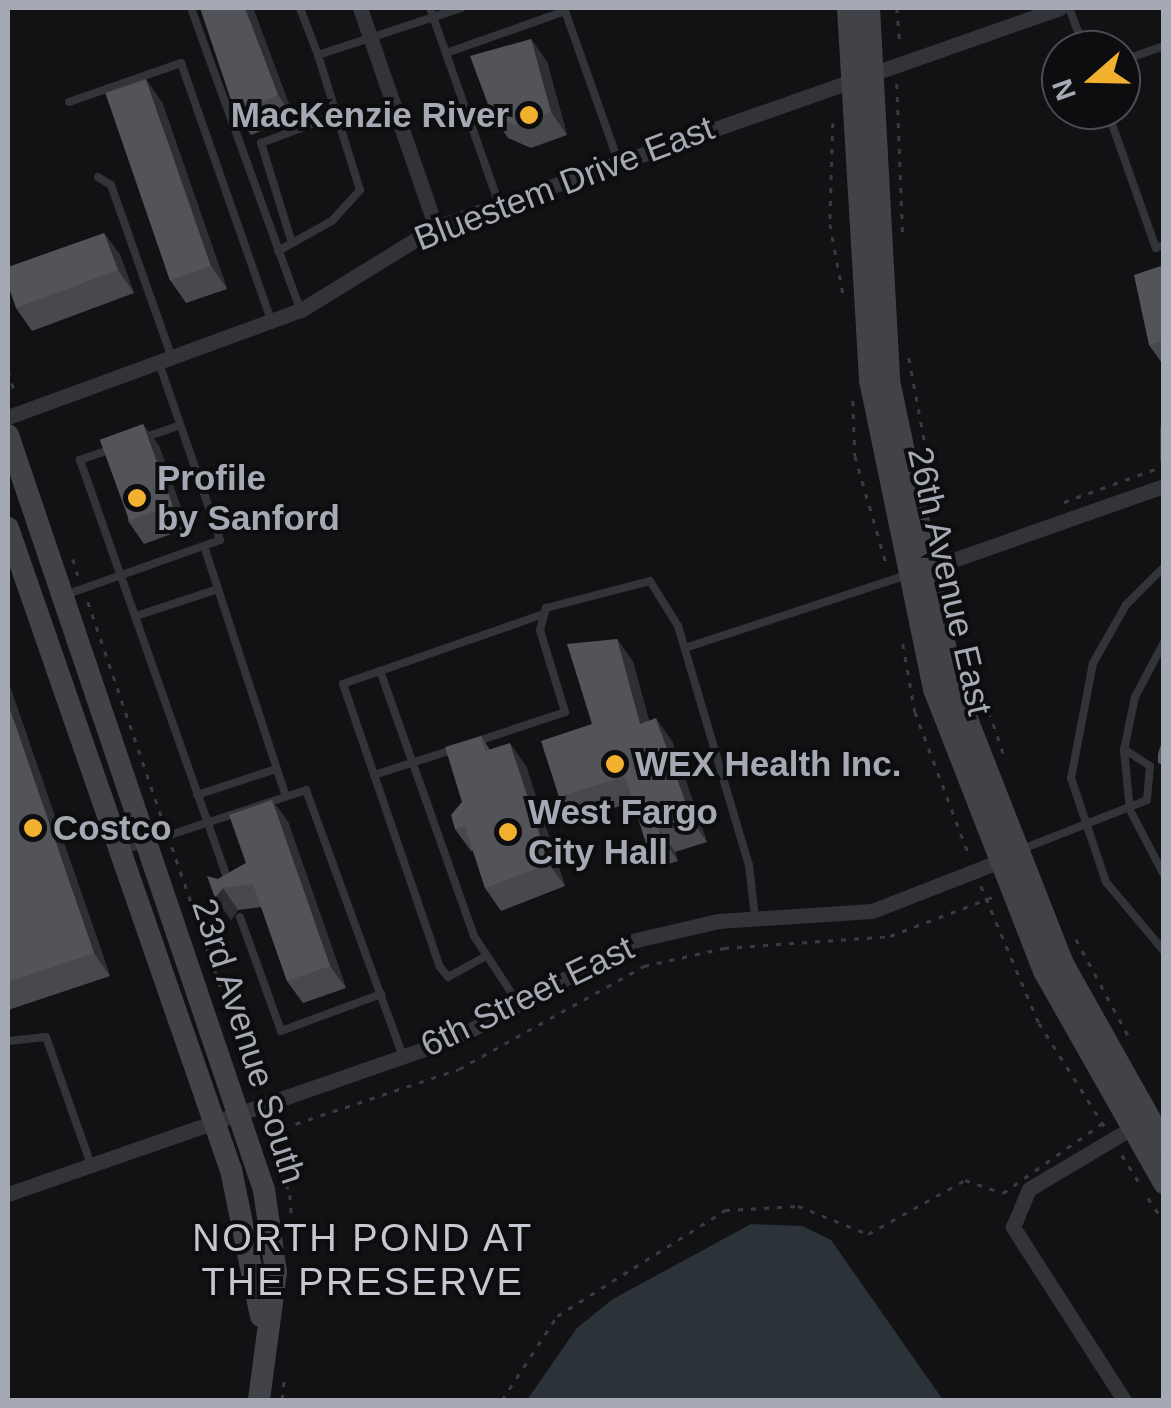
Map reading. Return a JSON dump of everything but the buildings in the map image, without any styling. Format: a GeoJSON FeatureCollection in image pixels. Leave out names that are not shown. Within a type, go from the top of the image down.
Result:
{"type":"FeatureCollection","features":[{"type":"Feature","properties":{"kind":"street"},"geometry":{"type":"LineString","coordinates":[[360,8],[436,227]]}},
{"type":"Feature","properties":{"kind":"street","name":"26th Avenue East"},"geometry":{"type":"LineString","coordinates":[[848,8],[861,74]]}},
{"type":"Feature","properties":{"kind":"street","name":"26th Avenue East"},"geometry":{"type":"LineString","coordinates":[[868,8],[861,74],[870,380],[916,573],[934,689],[1008,858],[1044,971],[1140,1123],[1164,1183]]}},
{"type":"Feature","properties":{"kind":"street","name":"Bluestem Drive East"},"geometry":{"type":"LineString","coordinates":[[15,415],[300,310],[436,227],[861,74],[1060,8]]}},
{"type":"Feature","properties":{"kind":"street","name":"23rd Avenue South"},"geometry":{"type":"LineString","coordinates":[[8,435],[72,592],[251,1110],[276,1272],[263,1330]]}},
{"type":"Feature","properties":{"kind":"street"},"geometry":{"type":"LineString","coordinates":[[916,573],[1164,486]]}},
{"type":"Feature","properties":{"kind":"street","name":"23rd Avenue South"},"geometry":{"type":"LineString","coordinates":[[8,528],[214,1121],[263,1330]]}},
{"type":"Feature","properties":{"kind":"street","name":"6th Street East"},"geometry":{"type":"LineString","coordinates":[[8,1194],[403,1057],[636,940],[755,918],[872,911],[1008,858]]}},
{"type":"Feature","properties":{"kind":"street"},"geometry":{"type":"LineString","coordinates":[[1124,1400],[1013,1227],[1029,1189],[1140,1123]]}},
{"type":"Feature","properties":{"kind":"street","name":"26th Avenue East"},"geometry":{"type":"LineString","coordinates":[[1140,1123],[1164,1144]]}},
{"type":"Feature","properties":{"kind":"street"},"geometry":{"type":"LineString","coordinates":[[259,1400],[263,1330]]}},
{"type":"Feature","properties":{"kind":"lane"},"geometry":{"type":"LineString","coordinates":[[192,8],[300,310]]}},
{"type":"Feature","properties":{"kind":"lane"},"geometry":{"type":"LineString","coordinates":[[278,251],[354,205],[360,190],[339,114],[300,8]]}},
{"type":"Feature","properties":{"kind":"lane"},"geometry":{"type":"LineString","coordinates":[[318,55],[371,39],[432,12],[461,8]]}},
{"type":"Feature","properties":{"kind":"lane"},"geometry":{"type":"LineString","coordinates":[[446,53],[565,11],[618,161]]}},
{"type":"Feature","properties":{"kind":"lane"},"geometry":{"type":"LineString","coordinates":[[432,12],[499,204]]}},
{"type":"Feature","properties":{"kind":"lane"},"geometry":{"type":"LineString","coordinates":[[69,102],[181,63],[272,321]]}},
{"type":"Feature","properties":{"kind":"lane"},"geometry":{"type":"LineString","coordinates":[[292,243],[262,144],[339,114]]}},
{"type":"Feature","properties":{"kind":"lane"},"geometry":{"type":"LineString","coordinates":[[1114,130],[1156,248],[1164,245]]}},
{"type":"Feature","properties":{"kind":"lane"},"geometry":{"type":"LineString","coordinates":[[72,592],[220,540],[180,425],[165,360],[111,185],[98,178]]}},
{"type":"Feature","properties":{"kind":"lane"},"geometry":{"type":"LineString","coordinates":[[180,425],[80,460],[232,894]]}},
{"type":"Feature","properties":{"kind":"lane"},"geometry":{"type":"LineString","coordinates":[[1164,429],[1164,459]]}},
{"type":"Feature","properties":{"kind":"lane"},"geometry":{"type":"LineString","coordinates":[[204,546],[285,794]]}},
{"type":"Feature","properties":{"kind":"lane"},"geometry":{"type":"LineString","coordinates":[[1164,568],[1111,628],[1082,697],[1071,778],[1080,826],[1106,882],[1164,950]]}},
{"type":"Feature","properties":{"kind":"lane"},"geometry":{"type":"LineString","coordinates":[[684,648],[916,573]]}},
{"type":"Feature","properties":{"kind":"lane"},"geometry":{"type":"LineString","coordinates":[[486,956],[448,977],[440,967],[342,684],[540,615],[552,604],[650,580],[668,596],[749,865],[755,918]]}},
{"type":"Feature","properties":{"kind":"lane"},"geometry":{"type":"LineString","coordinates":[[136,616],[218,589]]}},
{"type":"Feature","properties":{"kind":"lane"},"geometry":{"type":"LineString","coordinates":[[374,775],[565,712],[540,615]]}},
{"type":"Feature","properties":{"kind":"lane"},"geometry":{"type":"LineString","coordinates":[[1164,642],[1135,698],[1124,749],[1130,810],[1164,875]]}},
{"type":"Feature","properties":{"kind":"lane"},"geometry":{"type":"LineString","coordinates":[[380,670],[486,956],[518,1002]]}},
{"type":"Feature","properties":{"kind":"lane"},"geometry":{"type":"LineString","coordinates":[[1008,858],[1080,826],[1130,810],[1154,784],[1143,758],[1124,749]]}},
{"type":"Feature","properties":{"kind":"lane"},"geometry":{"type":"LineString","coordinates":[[198,795],[276,769]]}},
{"type":"Feature","properties":{"kind":"lane"},"geometry":{"type":"LineString","coordinates":[[120,851],[285,794],[312,797],[403,1057]]}},
{"type":"Feature","properties":{"kind":"lane"},"geometry":{"type":"LineString","coordinates":[[240,916],[281,1031],[381,994]]}},
{"type":"Feature","properties":{"kind":"lane"},"geometry":{"type":"LineString","coordinates":[[8,1041],[46,1037],[91,1164]]}},
{"type":"Feature","properties":{"kind":"path"},"geometry":{"type":"LineString","coordinates":[[897,8],[901,38]]}},
{"type":"Feature","properties":{"kind":"path"},"geometry":{"type":"LineString","coordinates":[[897,82],[902,260]]}},
{"type":"Feature","properties":{"kind":"path"},"geometry":{"type":"LineString","coordinates":[[905,342],[935,504]]}},
{"type":"Feature","properties":{"kind":"path"},"geometry":{"type":"LineString","coordinates":[[8,371],[15,415]]}},
{"type":"Feature","properties":{"kind":"path"},"geometry":{"type":"LineString","coordinates":[[70,552],[72,592],[251,1110],[270,1132],[459,1069],[570,1000],[663,961],[765,944],[847,944],[987,900],[1039,1023],[1104,1125]]}},
{"type":"Feature","properties":{"kind":"path"},"geometry":{"type":"LineString","coordinates":[[961,631],[1010,780]]}},
{"type":"Feature","properties":{"kind":"path"},"geometry":{"type":"LineString","coordinates":[[1068,926],[1132,1046]]}},
{"type":"Feature","properties":{"kind":"path"},"geometry":{"type":"LineString","coordinates":[[502,1400],[556,1316],[725,1210],[798,1206],[868,1234],[966,1180],[1003,1193],[1108,1120]]}},
{"type":"Feature","properties":{"kind":"shaded area"},"geometry":{"type":"Polygon","coordinates":[[[751,1224],[802,1226],[831,1240],[943,1400],[527,1400],[577,1328],[613,1299],[751,1224]]]}},
{"type":"Feature","properties":{"kind":"place","name":"MacKenzie River"},"geometry":{"type":"Point","coordinates":[529,115]}},
{"type":"Feature","properties":{"kind":"place","name":"Profile by Sanford"},"geometry":{"type":"Point","coordinates":[137,498]}},
{"type":"Feature","properties":{"kind":"place","name":"WEX Health Inc."},"geometry":{"type":"Point","coordinates":[615,764]}},
{"type":"Feature","properties":{"kind":"place","name":"Costco"},"geometry":{"type":"Point","coordinates":[33,828]}},
{"type":"Feature","properties":{"kind":"place","name":"West Fargo City Hall"},"geometry":{"type":"Point","coordinates":[508,832]}},
{"type":"Feature","properties":{"kind":"district","name":"NORTH POND AT THE PRESERVE"},"geometry":{"type":"Point","coordinates":[363,1261]}}]}
